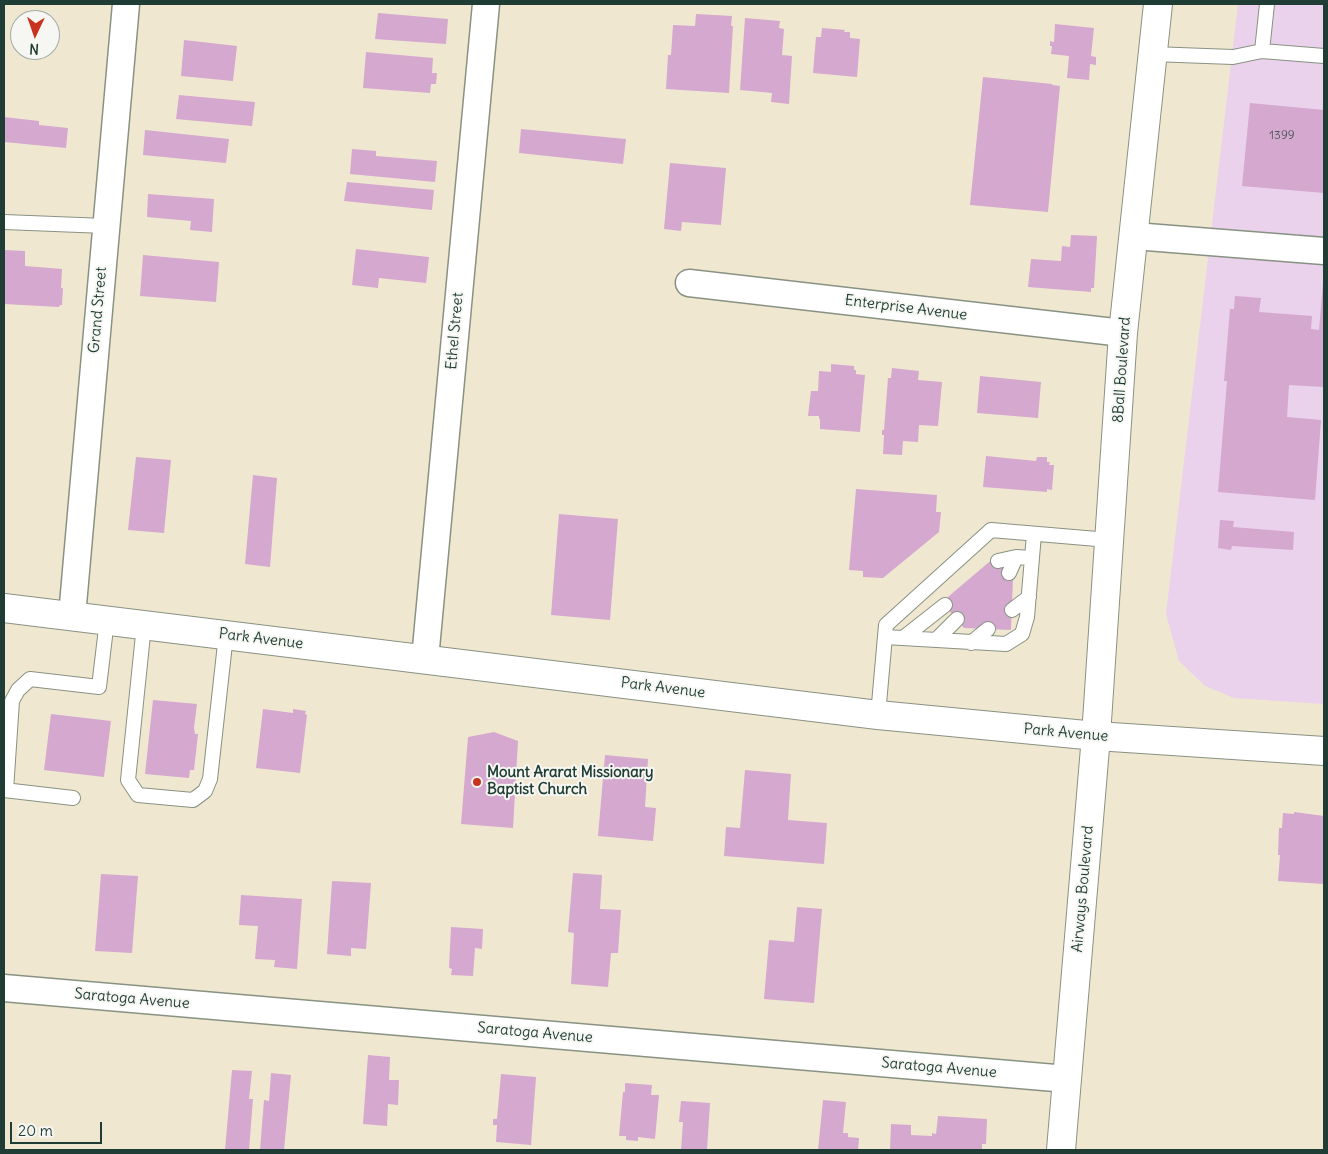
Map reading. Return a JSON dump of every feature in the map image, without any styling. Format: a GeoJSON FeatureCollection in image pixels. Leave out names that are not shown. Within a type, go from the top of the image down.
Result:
{"type":"FeatureCollection","features":[{"type":"Feature","properties":{"kind":"main road","name":"8Ball Boulevard"},"geometry":{"type":"LineString","coordinates":[[1096,736],[1124,333],[1158,4]]}},
{"type":"Feature","properties":{"kind":"main road","name":"Park Avenue"},"geometry":{"type":"LineString","coordinates":[[4,608],[878,714],[1096,736],[1324,751]]}},
{"type":"Feature","properties":{"kind":"main road","name":"Airways Boulevard"},"geometry":{"type":"LineString","coordinates":[[1067,1079],[1096,736]]}},
{"type":"Feature","properties":{"kind":"main road"},"geometry":{"type":"LineString","coordinates":[[1061,1150],[1067,1079]]}},
{"type":"Feature","properties":{"kind":"street","name":"Grand Street"},"geometry":{"type":"LineString","coordinates":[[72,616],[126,4]]}},
{"type":"Feature","properties":{"kind":"street","name":"Ethel Street"},"geometry":{"type":"LineString","coordinates":[[425,659],[486,4]]}},
{"type":"Feature","properties":{"kind":"street"},"geometry":{"type":"LineString","coordinates":[[1134,236],[1324,251]]}},
{"type":"Feature","properties":{"kind":"street","name":"Enterprise Avenue"},"geometry":{"type":"LineString","coordinates":[[689,283],[1124,333]]}},
{"type":"Feature","properties":{"kind":"street","name":"Saratoga Avenue"},"geometry":{"type":"LineString","coordinates":[[4,988],[1067,1079]]}},
{"type":"Feature","properties":{"kind":"lane"},"geometry":{"type":"LineString","coordinates":[[1262,52],[1267,4]]}},
{"type":"Feature","properties":{"kind":"lane"},"geometry":{"type":"LineString","coordinates":[[1152,54],[1233,57],[1262,52],[1324,56]]}},
{"type":"Feature","properties":{"kind":"lane"},"geometry":{"type":"LineString","coordinates":[[4,222],[105,226]]}},
{"type":"Feature","properties":{"kind":"lane"},"geometry":{"type":"LineString","coordinates":[[878,714],[886,625],[990,530],[1109,540]]}},
{"type":"Feature","properties":{"kind":"lane"},"geometry":{"type":"LineString","coordinates":[[885,637],[1006,644],[1022,634],[1027,617],[1034,534]]}},
{"type":"Feature","properties":{"kind":"lane"},"geometry":{"type":"LineString","coordinates":[[998,561],[1016,557],[1032,558]]}},
{"type":"Feature","properties":{"kind":"lane"},"geometry":{"type":"LineString","coordinates":[[1009,573],[1016,557]]}},
{"type":"Feature","properties":{"kind":"lane"},"geometry":{"type":"LineString","coordinates":[[1012,610],[1029,597]]}},
{"type":"Feature","properties":{"kind":"lane"},"geometry":{"type":"LineString","coordinates":[[903,638],[945,605]]}},
{"type":"Feature","properties":{"kind":"lane"},"geometry":{"type":"LineString","coordinates":[[936,640],[957,619]]}},
{"type":"Feature","properties":{"kind":"lane"},"geometry":{"type":"LineString","coordinates":[[73,798],[5,790],[12,701],[18,690],[30,679],[99,688],[107,620]]}},
{"type":"Feature","properties":{"kind":"lane"},"geometry":{"type":"LineString","coordinates":[[144,625],[128,780],[138,795],[193,800],[205,791],[210,779],[226,635]]}},
{"type":"Feature","properties":{"kind":"lane"},"geometry":{"type":"LineString","coordinates":[[971,643],[988,629]]}},
{"type":"Feature","properties":{"kind":"shaded area"},"geometry":{"type":"Polygon","coordinates":[[[1238,4],[1324,4],[1324,704],[1234,698],[1205,686],[1179,661],[1166,614],[1238,4]]]}},
{"type":"Feature","properties":{"kind":"building"},"geometry":{"type":"Polygon","coordinates":[[[378,13],[448,19],[446,44],[375,39],[378,13]]]}},
{"type":"Feature","properties":{"kind":"building"},"geometry":{"type":"Polygon","coordinates":[[[696,14],[732,16],[729,93],[666,89],[668,55],[671,55],[673,25],[695,26],[696,14]]]}},
{"type":"Feature","properties":{"kind":"building"},"geometry":{"type":"Polygon","coordinates":[[[745,18],[780,21],[779,28],[784,29],[782,55],[792,56],[789,104],[771,102],[772,93],[740,90],[745,18]]]}},
{"type":"Feature","properties":{"kind":"building"},"geometry":{"type":"Polygon","coordinates":[[[1055,24],[1094,28],[1091,56],[1096,57],[1096,65],[1090,64],[1089,80],[1067,78],[1069,56],[1051,54],[1052,46],[1050,46],[1050,41],[1054,42],[1055,24]]]}},
{"type":"Feature","properties":{"kind":"building"},"geometry":{"type":"Polygon","coordinates":[[[822,28],[845,30],[844,32],[850,32],[850,38],[860,39],[857,77],[813,73],[816,37],[821,37],[822,28]]]}},
{"type":"Feature","properties":{"kind":"building"},"geometry":{"type":"Polygon","coordinates":[[[184,40],[237,46],[233,81],[181,76],[184,40]]]}},
{"type":"Feature","properties":{"kind":"building"},"geometry":{"type":"Polygon","coordinates":[[[366,52],[433,58],[432,73],[437,73],[436,84],[431,84],[430,93],[363,88],[366,52]]]}},
{"type":"Feature","properties":{"kind":"building"},"geometry":{"type":"Polygon","coordinates":[[[983,77],[1060,86],[1048,212],[970,205],[983,77]]]}},
{"type":"Feature","properties":{"kind":"building"},"geometry":{"type":"Polygon","coordinates":[[[179,95],[255,102],[252,126],[176,119],[179,95]]]}},
{"type":"Feature","properties":{"kind":"building"},"geometry":{"type":"Polygon","coordinates":[[[1250,103],[1324,110],[1324,193],[1242,186],[1250,103]]]}},
{"type":"Feature","properties":{"kind":"building"},"geometry":{"type":"Polygon","coordinates":[[[4,117],[39,121],[39,125],[68,128],[66,148],[4,142],[4,117]]]}},
{"type":"Feature","properties":{"kind":"building"},"geometry":{"type":"Polygon","coordinates":[[[521,129],[626,139],[623,164],[519,153],[521,129]]]}},
{"type":"Feature","properties":{"kind":"building"},"geometry":{"type":"Polygon","coordinates":[[[145,130],[229,139],[226,163],[143,155],[145,130]]]}},
{"type":"Feature","properties":{"kind":"building"},"geometry":{"type":"Polygon","coordinates":[[[352,149],[376,151],[376,156],[437,161],[435,182],[350,174],[352,149]]]}},
{"type":"Feature","properties":{"kind":"building"},"geometry":{"type":"Polygon","coordinates":[[[670,163],[726,168],[721,225],[682,222],[681,231],[664,229],[670,163]]]}},
{"type":"Feature","properties":{"kind":"building"},"geometry":{"type":"Polygon","coordinates":[[[347,182],[434,190],[432,210],[344,201],[347,182]]]}},
{"type":"Feature","properties":{"kind":"building"},"geometry":{"type":"Polygon","coordinates":[[[148,194],[214,199],[212,232],[190,230],[191,221],[147,217],[148,194]]]}},
{"type":"Feature","properties":{"kind":"building"},"geometry":{"type":"Polygon","coordinates":[[[1071,235],[1097,236],[1094,288],[1091,288],[1091,292],[1028,287],[1031,259],[1061,261],[1062,246],[1070,247],[1071,235]]]}},
{"type":"Feature","properties":{"kind":"building"},"geometry":{"type":"Polygon","coordinates":[[[356,249],[429,257],[426,283],[379,278],[378,288],[352,285],[356,249]]]}},
{"type":"Feature","properties":{"kind":"building"},"geometry":{"type":"Polygon","coordinates":[[[4,250],[25,251],[25,266],[62,269],[62,305],[59,307],[4,304],[4,250]]]}},
{"type":"Feature","properties":{"kind":"building"},"geometry":{"type":"Polygon","coordinates":[[[143,255],[219,262],[216,302],[140,296],[143,255]]]}},
{"type":"Feature","properties":{"kind":"building"},"geometry":{"type":"Polygon","coordinates":[[[1323,283],[1324,387],[1289,385],[1287,417],[1321,420],[1315,500],[1218,492],[1227,381],[1224,381],[1230,309],[1234,309],[1235,296],[1261,298],[1259,312],[1312,316],[1311,329],[1319,330],[1323,283]]]}},
{"type":"Feature","properties":{"kind":"building"},"geometry":{"type":"Polygon","coordinates":[[[831,364],[854,366],[856,374],[865,375],[860,432],[820,429],[819,416],[808,416],[811,391],[818,391],[819,371],[831,372],[831,364]]]}},
{"type":"Feature","properties":{"kind":"building"},"geometry":{"type":"Polygon","coordinates":[[[892,368],[919,371],[918,380],[942,382],[938,426],[919,425],[918,442],[903,441],[902,455],[883,454],[884,435],[882,435],[882,430],[884,430],[888,378],[891,378],[892,368]]]}},
{"type":"Feature","properties":{"kind":"building"},"geometry":{"type":"Polygon","coordinates":[[[980,376],[1041,382],[1038,418],[977,413],[980,376]]]}},
{"type":"Feature","properties":{"kind":"building"},"geometry":{"type":"Polygon","coordinates":[[[986,456],[1036,461],[1037,457],[1047,457],[1047,462],[1050,462],[1049,465],[1054,465],[1052,490],[1047,489],[1047,492],[983,487],[986,456]]]}},
{"type":"Feature","properties":{"kind":"building"},"geometry":{"type":"Polygon","coordinates":[[[136,457],[171,460],[164,533],[128,530],[136,457]]]}},
{"type":"Feature","properties":{"kind":"building"},"geometry":{"type":"Polygon","coordinates":[[[253,475],[277,478],[270,567],[245,564],[253,475]]]}},
{"type":"Feature","properties":{"kind":"building"},"geometry":{"type":"Polygon","coordinates":[[[856,489],[937,495],[936,512],[941,512],[939,532],[883,578],[863,577],[863,571],[849,570],[856,489]]]}},
{"type":"Feature","properties":{"kind":"building"},"geometry":{"type":"Polygon","coordinates":[[[559,514],[618,519],[610,620],[551,615],[559,514]]]}},
{"type":"Feature","properties":{"kind":"building"},"geometry":{"type":"Polygon","coordinates":[[[1220,520],[1234,521],[1233,527],[1294,532],[1293,550],[1232,546],[1231,550],[1218,548],[1220,520]]]}},
{"type":"Feature","properties":{"kind":"building"},"geometry":{"type":"Polygon","coordinates":[[[995,557],[1013,579],[1011,630],[964,628],[942,602],[995,557]]]}},
{"type":"Feature","properties":{"kind":"building"},"geometry":{"type":"Polygon","coordinates":[[[153,700],[197,704],[194,728],[195,734],[198,734],[194,770],[190,770],[189,778],[145,774],[153,700]]]}},
{"type":"Feature","properties":{"kind":"building"},"geometry":{"type":"Polygon","coordinates":[[[263,709],[293,713],[293,709],[306,711],[300,773],[256,768],[263,709]]]}},
{"type":"Feature","properties":{"kind":"building"},"geometry":{"type":"Polygon","coordinates":[[[51,714],[111,721],[104,777],[44,770],[51,714]]]}},
{"type":"Feature","properties":{"kind":"building"},"geometry":{"type":"Polygon","coordinates":[[[494,732],[518,741],[513,828],[461,824],[468,737],[494,732]]]}},
{"type":"Feature","properties":{"kind":"building"},"geometry":{"type":"Polygon","coordinates":[[[605,755],[648,759],[645,807],[656,808],[653,841],[598,836],[605,755]]]}},
{"type":"Feature","properties":{"kind":"building"},"geometry":{"type":"Polygon","coordinates":[[[745,770],[791,774],[788,820],[827,823],[824,864],[724,856],[726,827],[740,828],[745,770]]]}},
{"type":"Feature","properties":{"kind":"building"},"geometry":{"type":"Polygon","coordinates":[[[1294,812],[1324,816],[1324,884],[1278,881],[1280,855],[1278,855],[1279,828],[1282,828],[1283,813],[1294,814],[1294,812]]]}},
{"type":"Feature","properties":{"kind":"building"},"geometry":{"type":"Polygon","coordinates":[[[573,873],[602,875],[600,909],[621,910],[618,953],[611,953],[608,987],[571,984],[574,933],[568,932],[573,873]]]}},
{"type":"Feature","properties":{"kind":"building"},"geometry":{"type":"Polygon","coordinates":[[[101,874],[138,876],[132,953],[95,951],[101,874]]]}},
{"type":"Feature","properties":{"kind":"building"},"geometry":{"type":"Polygon","coordinates":[[[332,881],[371,883],[366,949],[351,948],[351,956],[327,954],[332,881]]]}},
{"type":"Feature","properties":{"kind":"building"},"geometry":{"type":"Polygon","coordinates":[[[241,895],[302,899],[297,969],[274,967],[275,960],[255,959],[258,926],[239,925],[241,895]]]}},
{"type":"Feature","properties":{"kind":"building"},"geometry":{"type":"Polygon","coordinates":[[[797,907],[822,909],[814,1003],[764,999],[769,940],[794,942],[797,907]]]}},
{"type":"Feature","properties":{"kind":"building"},"geometry":{"type":"Polygon","coordinates":[[[451,927],[483,929],[482,949],[475,948],[473,976],[451,975],[452,969],[449,968],[451,927]]]}},
{"type":"Feature","properties":{"kind":"building"},"geometry":{"type":"Polygon","coordinates":[[[368,1055],[390,1057],[389,1080],[399,1080],[398,1105],[388,1104],[387,1126],[363,1124],[368,1055]]]}},
{"type":"Feature","properties":{"kind":"building"},"geometry":{"type":"Polygon","coordinates":[[[232,1070],[252,1071],[249,1099],[253,1099],[249,1150],[225,1150],[232,1070]]]}},
{"type":"Feature","properties":{"kind":"building"},"geometry":{"type":"Polygon","coordinates":[[[271,1073],[291,1075],[284,1150],[260,1150],[264,1100],[269,1101],[271,1073]]]}},
{"type":"Feature","properties":{"kind":"building"},"geometry":{"type":"Polygon","coordinates":[[[501,1074],[536,1077],[531,1145],[496,1142],[497,1125],[493,1125],[493,1119],[497,1119],[501,1074]]]}},
{"type":"Feature","properties":{"kind":"building"},"geometry":{"type":"Polygon","coordinates":[[[625,1083],[652,1085],[651,1095],[659,1095],[655,1139],[638,1137],[638,1141],[626,1140],[626,1136],[619,1136],[625,1083]]]}},
{"type":"Feature","properties":{"kind":"building"},"geometry":{"type":"Polygon","coordinates":[[[823,1100],[846,1102],[843,1133],[848,1133],[848,1137],[859,1138],[858,1150],[818,1150],[823,1100]]]}},
{"type":"Feature","properties":{"kind":"building"},"geometry":{"type":"Polygon","coordinates":[[[681,1101],[710,1103],[707,1150],[681,1150],[683,1122],[679,1122],[681,1101]]]}},
{"type":"Feature","properties":{"kind":"building"},"geometry":{"type":"Polygon","coordinates":[[[938,1116],[987,1119],[986,1144],[982,1144],[982,1150],[890,1150],[891,1124],[911,1125],[911,1135],[932,1136],[932,1133],[936,1134],[938,1116]]]}},
{"type":"Feature","properties":{"kind":"place","name":"Mount Ararat Missionary Baptist Church"},"geometry":{"type":"Point","coordinates":[477,782]}}]}
